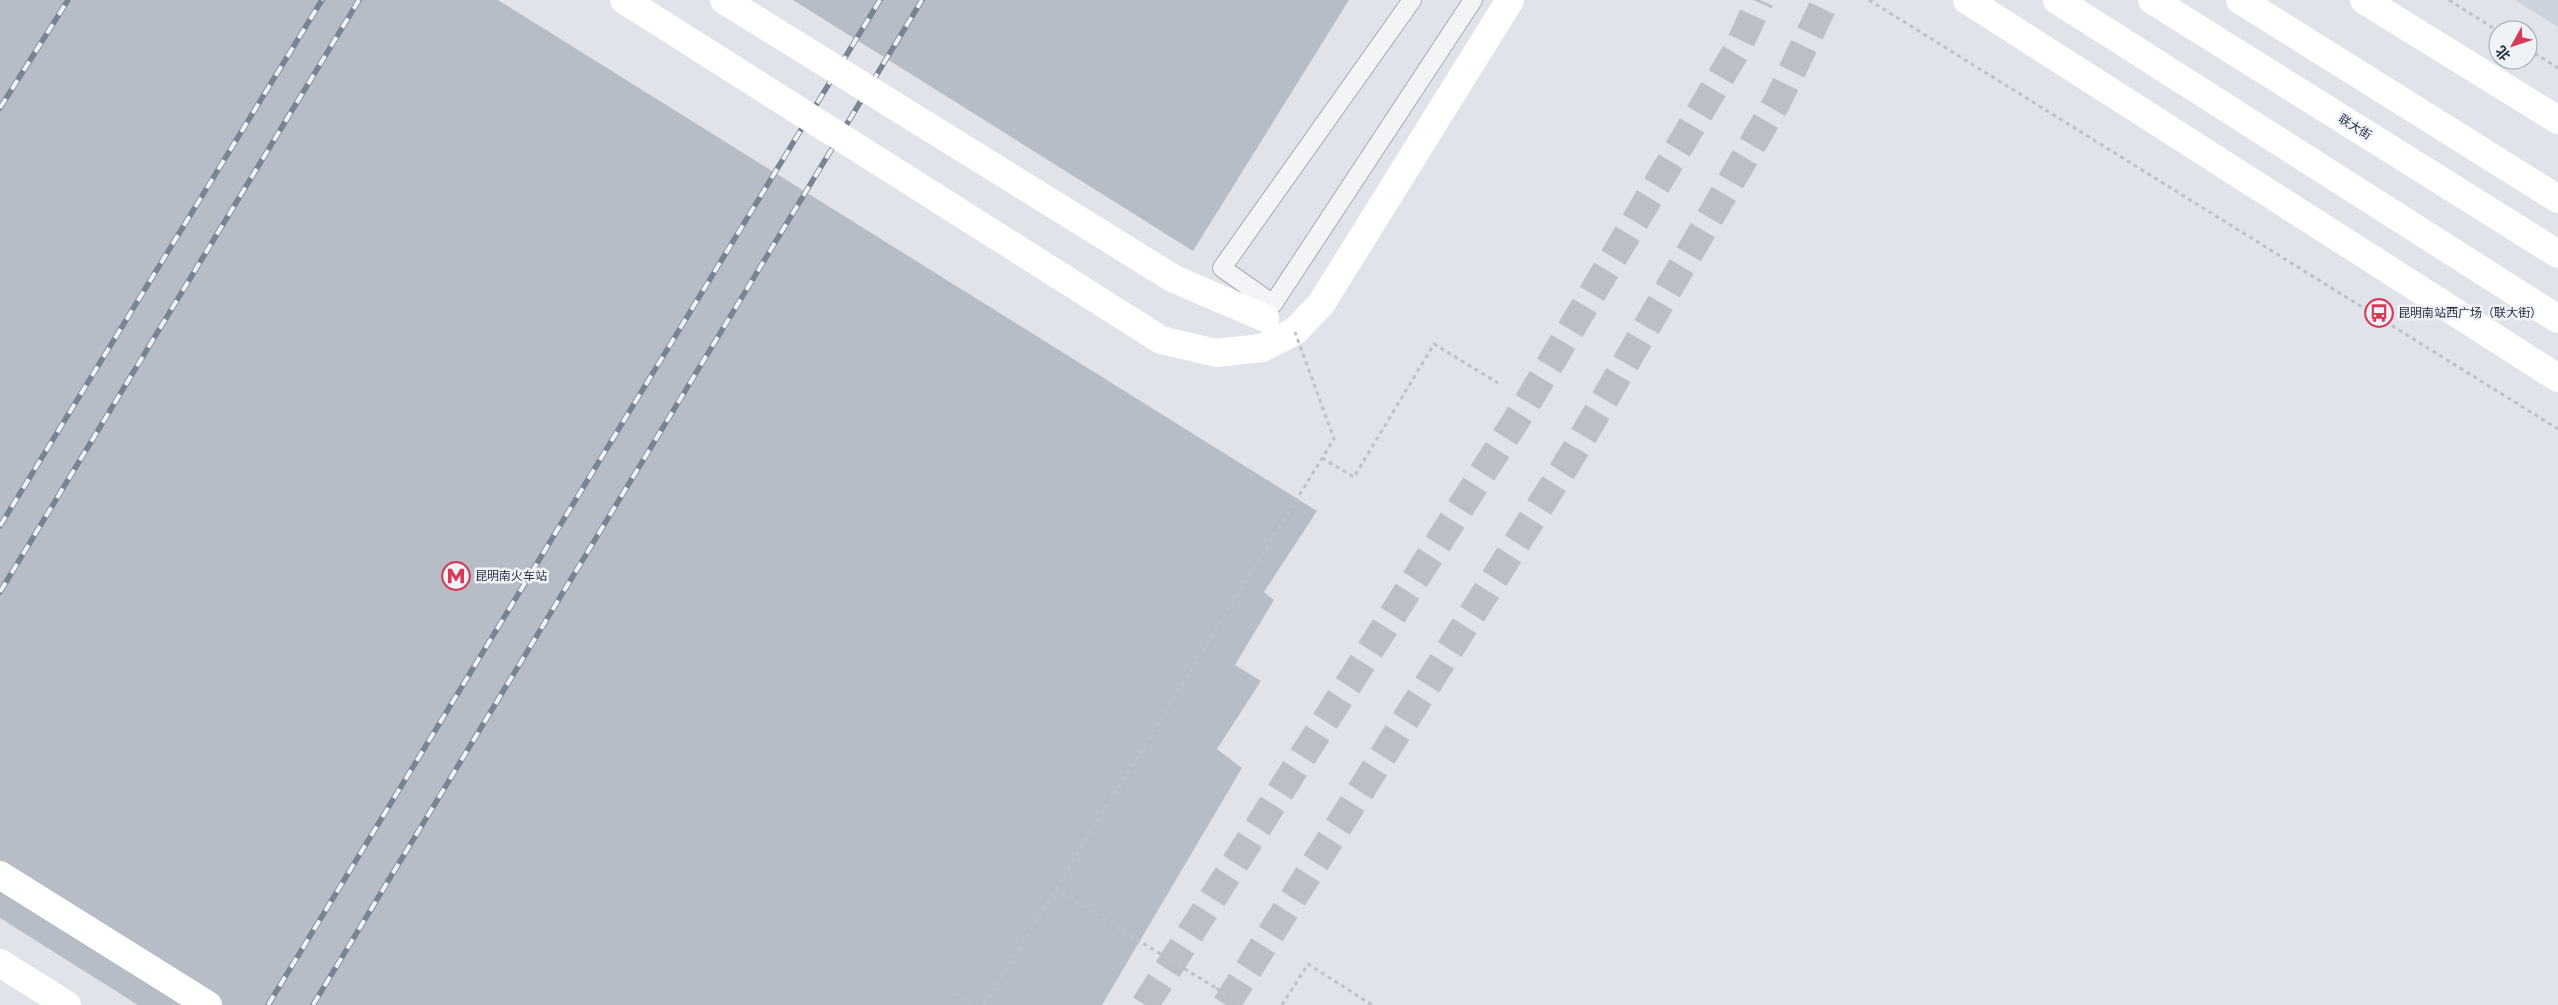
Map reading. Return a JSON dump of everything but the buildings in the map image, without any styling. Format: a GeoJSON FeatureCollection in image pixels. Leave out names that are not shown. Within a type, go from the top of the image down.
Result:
{"type":"FeatureCollection","features":[{"type":"Feature","properties":{"kind":"main road"},"geometry":{"type":"LineString","coordinates":[[624,0],[1161,340],[1216,353],[1262,348],[1294,331],[1321,304],[1510,0]]}},
{"type":"Feature","properties":{"kind":"main road"},"geometry":{"type":"LineString","coordinates":[[724,0],[1174,279],[1265,318],[1281,321],[1298,318],[1321,304]]}},
{"type":"Feature","properties":{"kind":"main road"},"geometry":{"type":"LineString","coordinates":[[1967,0],[2558,378]]}},
{"type":"Feature","properties":{"kind":"main road"},"geometry":{"type":"LineString","coordinates":[[2057,0],[2558,319]]}},
{"type":"Feature","properties":{"kind":"main road","name":"联大街"},"geometry":{"type":"LineString","coordinates":[[2152,0],[2558,254]]}},
{"type":"Feature","properties":{"kind":"main road"},"geometry":{"type":"LineString","coordinates":[[2240,0],[2558,199]]}},
{"type":"Feature","properties":{"kind":"main road"},"geometry":{"type":"LineString","coordinates":[[2364,0],[2558,120]]}},
{"type":"Feature","properties":{"kind":"main road"},"geometry":{"type":"LineString","coordinates":[[0,875],[208,1005]]}},
{"type":"Feature","properties":{"kind":"main road"},"geometry":{"type":"LineString","coordinates":[[0,963],[67,1005]]}},
{"type":"Feature","properties":{"kind":"lane"},"geometry":{"type":"LineString","coordinates":[[1412,0],[1222,268],[1273,304],[1473,0]]}},
{"type":"Feature","properties":{"kind":"path"},"geometry":{"type":"LineString","coordinates":[[1869,0],[2558,429]]}},
{"type":"Feature","properties":{"kind":"path"},"geometry":{"type":"LineString","coordinates":[[2449,0],[2488,25]]}},
{"type":"Feature","properties":{"kind":"path"},"geometry":{"type":"LineString","coordinates":[[2538,56],[2558,68]]}},
{"type":"Feature","properties":{"kind":"path"},"geometry":{"type":"LineString","coordinates":[[984,1005],[1334,440],[1294,331]]}},
{"type":"Feature","properties":{"kind":"path"},"geometry":{"type":"LineString","coordinates":[[1322,458],[1354,477],[1434,344],[1498,383]]}},
{"type":"Feature","properties":{"kind":"path"},"geometry":{"type":"LineString","coordinates":[[1055,888],[1243,1005]]}},
{"type":"Feature","properties":{"kind":"path"},"geometry":{"type":"LineString","coordinates":[[1282,1005],[1308,964],[1372,1005]]}},
{"type":"Feature","properties":{"kind":"path"},"geometry":{"type":"LineString","coordinates":[[955,993],[974,1005]]}},
{"type":"Feature","properties":{"kind":"shaded area"},"geometry":{"type":"Polygon","coordinates":[[[2515,0],[2558,0],[2558,27],[2515,0]]]}},
{"type":"Feature","properties":{"kind":"tunnel"},"geometry":{"type":"LineString","coordinates":[[1145,1005],[1527,403],[1738,48],[1760,0]]}},
{"type":"Feature","properties":{"kind":"tunnel"},"geometry":{"type":"LineString","coordinates":[[1226,1005],[1574,452],[1777,102],[1826,0]]}},
{"type":"Feature","properties":{"kind":"railway"},"geometry":{"type":"LineString","coordinates":[[0,108],[68,0]]}},
{"type":"Feature","properties":{"kind":"railway"},"geometry":{"type":"LineString","coordinates":[[0,526],[322,0]]}},
{"type":"Feature","properties":{"kind":"railway"},"geometry":{"type":"LineString","coordinates":[[0,592],[359,0]]}},
{"type":"Feature","properties":{"kind":"railway"},"geometry":{"type":"LineString","coordinates":[[268,1005],[880,0]]}},
{"type":"Feature","properties":{"kind":"railway"},"geometry":{"type":"LineString","coordinates":[[313,1005],[922,0]]}},
{"type":"Feature","properties":{"kind":"place","name":"昆明南站西广场（联大街）"},"geometry":{"type":"Point","coordinates":[2379,313]}},
{"type":"Feature","properties":{"kind":"place","name":"昆明南火车站"},"geometry":{"type":"Point","coordinates":[456,576]}}]}
